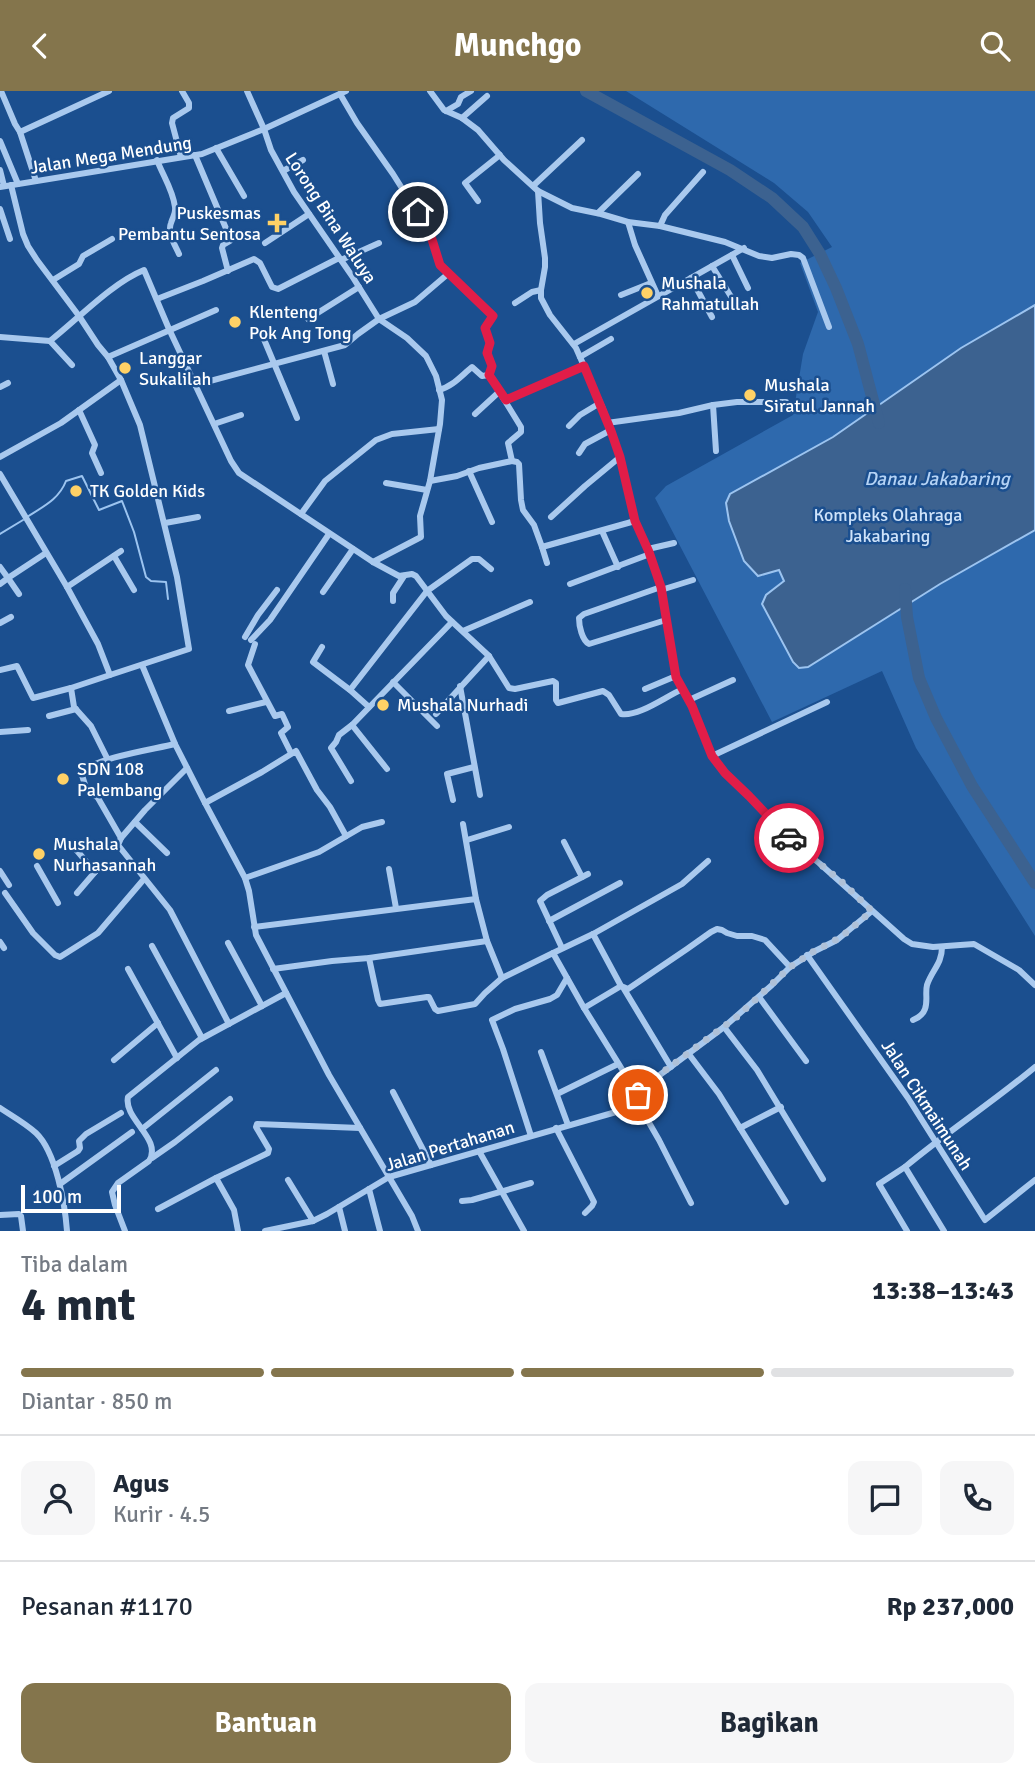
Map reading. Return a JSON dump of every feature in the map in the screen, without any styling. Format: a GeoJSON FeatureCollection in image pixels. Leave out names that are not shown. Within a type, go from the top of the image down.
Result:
{"type":"FeatureCollection","features":[{"type":"Feature","properties":{"kind":"street"},"geometry":{"type":"LineString","coordinates":[[1,91],[20,132],[36,181]]}},
{"type":"Feature","properties":{"kind":"street"},"geometry":{"type":"LineString","coordinates":[[20,132],[109,91]]}},
{"type":"Feature","properties":{"kind":"street"},"geometry":{"type":"LineString","coordinates":[[181,157],[172,123],[173,118],[189,108],[182,91]]}},
{"type":"Feature","properties":{"kind":"street","name":"Lorong Bina Waluya"},"geometry":{"type":"LineString","coordinates":[[247,91],[271,150],[283,171],[379,319]]}},
{"type":"Feature","properties":{"kind":"street"},"geometry":{"type":"LineString","coordinates":[[430,91],[446,111],[462,118],[478,130],[535,188],[572,208],[725,242],[759,256],[772,258],[799,255],[803,258],[829,327]]}},
{"type":"Feature","properties":{"kind":"street"},"geometry":{"type":"LineString","coordinates":[[446,111],[471,91]]}},
{"type":"Feature","properties":{"kind":"street","name":"Jalan Mega Mendung"},"geometry":{"type":"LineString","coordinates":[[8,186],[195,155],[264,129],[343,92],[357,123],[430,233],[439,264],[492,314],[493,317],[485,328],[490,343],[487,353],[492,366],[489,375]]}},
{"type":"Feature","properties":{"kind":"street"},"geometry":{"type":"LineString","coordinates":[[462,118],[487,96]]}},
{"type":"Feature","properties":{"kind":"street"},"geometry":{"type":"LineString","coordinates":[[535,188],[582,140]]}},
{"type":"Feature","properties":{"kind":"street"},"geometry":{"type":"LineString","coordinates":[[0,141],[8,186],[23,234],[37,260],[108,357],[140,425],[177,577],[189,649],[33,698],[17,666],[0,670]]}},
{"type":"Feature","properties":{"kind":"street"},"geometry":{"type":"LineString","coordinates":[[216,148],[244,196]]}},
{"type":"Feature","properties":{"kind":"street"},"geometry":{"type":"LineString","coordinates":[[195,155],[230,238],[222,248],[228,271]]}},
{"type":"Feature","properties":{"kind":"street"},"geometry":{"type":"LineString","coordinates":[[478,201],[465,183],[500,155]]}},
{"type":"Feature","properties":{"kind":"street"},"geometry":{"type":"LineString","coordinates":[[283,171],[303,159]]}},
{"type":"Feature","properties":{"kind":"street"},"geometry":{"type":"LineString","coordinates":[[157,160],[172,190],[176,210],[170,229],[179,254]]}},
{"type":"Feature","properties":{"kind":"street"},"geometry":{"type":"LineString","coordinates":[[0,170],[8,186]]}},
{"type":"Feature","properties":{"kind":"street"},"geometry":{"type":"LineString","coordinates":[[660,226],[665,215],[703,172]]}},
{"type":"Feature","properties":{"kind":"street"},"geometry":{"type":"LineString","coordinates":[[598,213],[638,174]]}},
{"type":"Feature","properties":{"kind":"street"},"geometry":{"type":"LineString","coordinates":[[535,188],[545,258],[541,298],[546,310],[574,344],[611,431],[635,521],[661,588],[676,677],[689,700],[712,756],[725,773],[795,844],[834,875],[899,935],[912,944],[942,947],[974,944],[1019,969],[1035,985]]}},
{"type":"Feature","properties":{"kind":"street"},"geometry":{"type":"LineString","coordinates":[[0,209],[10,239]]}},
{"type":"Feature","properties":{"kind":"street"},"geometry":{"type":"LineString","coordinates":[[397,227],[418,212]]}},
{"type":"Feature","properties":{"kind":"street"},"geometry":{"type":"LineString","coordinates":[[265,243],[309,214]]}},
{"type":"Feature","properties":{"kind":"street"},"geometry":{"type":"LineString","coordinates":[[628,222],[657,296]]}},
{"type":"Feature","properties":{"kind":"street"},"geometry":{"type":"LineString","coordinates":[[53,281],[79,264],[84,255],[112,239]]}},
{"type":"Feature","properties":{"kind":"street"},"geometry":{"type":"LineString","coordinates":[[157,299],[256,259],[272,287],[278,289],[379,243]]}},
{"type":"Feature","properties":{"kind":"street"},"geometry":{"type":"LineString","coordinates":[[574,344],[744,249]]}},
{"type":"Feature","properties":{"kind":"street"},"geometry":{"type":"LineString","coordinates":[[732,255],[748,288]]}},
{"type":"Feature","properties":{"kind":"street"},"geometry":{"type":"LineString","coordinates":[[712,267],[735,303]]}},
{"type":"Feature","properties":{"kind":"street"},"geometry":{"type":"LineString","coordinates":[[50,341],[133,275],[144,270],[195,385],[239,473],[373,562],[400,576],[416,576],[446,616],[489,656],[509,688],[553,681],[556,683],[558,703],[603,691],[609,695],[621,713],[627,715],[683,689]]}},
{"type":"Feature","properties":{"kind":"street"},"geometry":{"type":"LineString","coordinates":[[195,385],[349,343],[379,319],[415,302],[449,273]]}},
{"type":"Feature","properties":{"kind":"street"},"geometry":{"type":"LineString","coordinates":[[691,278],[712,317]]}},
{"type":"Feature","properties":{"kind":"street"},"geometry":{"type":"LineString","coordinates":[[621,295],[651,283]]}},
{"type":"Feature","properties":{"kind":"street"},"geometry":{"type":"LineString","coordinates":[[307,319],[359,287]]}},
{"type":"Feature","properties":{"kind":"street"},"geometry":{"type":"LineString","coordinates":[[515,303],[531,292],[541,290]]}},
{"type":"Feature","properties":{"kind":"street"},"geometry":{"type":"LineString","coordinates":[[108,357],[216,310]]}},
{"type":"Feature","properties":{"kind":"street"},"geometry":{"type":"LineString","coordinates":[[373,562],[421,537],[420,516],[430,481],[442,400],[436,376],[426,356],[407,338],[379,319]]}},
{"type":"Feature","properties":{"kind":"street"},"geometry":{"type":"LineString","coordinates":[[0,337],[50,341],[72,365]]}},
{"type":"Feature","properties":{"kind":"street"},"geometry":{"type":"LineString","coordinates":[[263,337],[297,418]]}},
{"type":"Feature","properties":{"kind":"street"},"geometry":{"type":"LineString","coordinates":[[580,357],[611,339]]}},
{"type":"Feature","properties":{"kind":"street"},"geometry":{"type":"LineString","coordinates":[[324,351],[333,384]]}},
{"type":"Feature","properties":{"kind":"street"},"geometry":{"type":"LineString","coordinates":[[439,390],[455,382],[472,366],[482,376],[489,375],[522,430],[508,443],[512,461]]}},
{"type":"Feature","properties":{"kind":"street"},"geometry":{"type":"LineString","coordinates":[[506,400],[584,366]]}},
{"type":"Feature","properties":{"kind":"street"},"geometry":{"type":"LineString","coordinates":[[0,457],[61,422],[121,380]]}},
{"type":"Feature","properties":{"kind":"street"},"geometry":{"type":"LineString","coordinates":[[0,387],[8,383]]}},
{"type":"Feature","properties":{"kind":"street"},"geometry":{"type":"LineString","coordinates":[[475,414],[500,391]]}},
{"type":"Feature","properties":{"kind":"street"},"geometry":{"type":"LineString","coordinates":[[607,423],[737,402],[786,402]]}},
{"type":"Feature","properties":{"kind":"street"},"geometry":{"type":"LineString","coordinates":[[569,426],[580,415],[600,403]]}},
{"type":"Feature","properties":{"kind":"street"},"geometry":{"type":"LineString","coordinates":[[713,405],[716,451]]}},
{"type":"Feature","properties":{"kind":"street"},"geometry":{"type":"LineString","coordinates":[[79,410],[95,445],[92,453],[101,473]]}},
{"type":"Feature","properties":{"kind":"street"},"geometry":{"type":"LineString","coordinates":[[214,424],[241,415]]}},
{"type":"Feature","properties":{"kind":"street"},"geometry":{"type":"LineString","coordinates":[[301,513],[326,481],[376,440],[392,434],[439,429]]}},
{"type":"Feature","properties":{"kind":"street"},"geometry":{"type":"LineString","coordinates":[[579,453],[585,444],[611,431]]}},
{"type":"Feature","properties":{"kind":"street"},"geometry":{"type":"LineString","coordinates":[[551,517],[620,457]]}},
{"type":"Feature","properties":{"kind":"street"},"geometry":{"type":"LineString","coordinates":[[430,481],[517,461],[523,510],[533,524],[547,563]]}},
{"type":"Feature","properties":{"kind":"street"},"geometry":{"type":"LineString","coordinates":[[469,471],[492,523]]}},
{"type":"Feature","properties":{"kind":"street"},"geometry":{"type":"LineString","coordinates":[[0,474],[67,587],[98,644],[110,675]]}},
{"type":"Feature","properties":{"kind":"street"},"geometry":{"type":"LineString","coordinates":[[386,483],[427,490]]}},
{"type":"Feature","properties":{"kind":"street"},"geometry":{"type":"LineString","coordinates":[[165,523],[198,517]]}},
{"type":"Feature","properties":{"kind":"street"},"geometry":{"type":"LineString","coordinates":[[542,547],[635,521]]}},
{"type":"Feature","properties":{"kind":"street"},"geometry":{"type":"LineString","coordinates":[[602,531],[618,567]]}},
{"type":"Feature","properties":{"kind":"street"},"geometry":{"type":"LineString","coordinates":[[250,641],[270,620],[329,534]]}},
{"type":"Feature","properties":{"kind":"street"},"geometry":{"type":"LineString","coordinates":[[570,584],[674,543]]}},
{"type":"Feature","properties":{"kind":"street"},"geometry":{"type":"LineString","coordinates":[[323,592],[354,549]]}},
{"type":"Feature","properties":{"kind":"street"},"geometry":{"type":"LineString","coordinates":[[67,587],[121,551]]}},
{"type":"Feature","properties":{"kind":"street"},"geometry":{"type":"LineString","coordinates":[[0,584],[46,553]]}},
{"type":"Feature","properties":{"kind":"street"},"geometry":{"type":"LineString","coordinates":[[114,556],[134,590]]}},
{"type":"Feature","properties":{"kind":"street"},"geometry":{"type":"LineString","coordinates":[[350,690],[427,591],[472,559],[479,559],[491,569]]}},
{"type":"Feature","properties":{"kind":"street"},"geometry":{"type":"LineString","coordinates":[[0,567],[19,594]]}},
{"type":"Feature","properties":{"kind":"street"},"geometry":{"type":"LineString","coordinates":[[393,601],[393,593],[404,576]]}},
{"type":"Feature","properties":{"kind":"street"},"geometry":{"type":"LineString","coordinates":[[666,620],[589,644],[584,639],[579,618],[661,588],[693,580]]}},
{"type":"Feature","properties":{"kind":"street"},"geometry":{"type":"LineString","coordinates":[[277,590],[258,615],[250,641],[248,665],[275,716],[282,714],[288,726],[281,733],[291,753]]}},
{"type":"Feature","properties":{"kind":"street"},"geometry":{"type":"LineString","coordinates":[[463,631],[530,602]]}},
{"type":"Feature","properties":{"kind":"street"},"geometry":{"type":"LineString","coordinates":[[0,624],[12,617]]}},
{"type":"Feature","properties":{"kind":"street"},"geometry":{"type":"LineString","coordinates":[[351,781],[331,748],[339,735],[369,708],[452,622]]}},
{"type":"Feature","properties":{"kind":"street"},"geometry":{"type":"LineString","coordinates":[[322,647],[313,662],[369,708]]}},
{"type":"Feature","properties":{"kind":"street"},"geometry":{"type":"LineString","coordinates":[[436,714],[489,656]]}},
{"type":"Feature","properties":{"kind":"street"},"geometry":{"type":"LineString","coordinates":[[142,665],[175,744],[245,878],[256,935],[329,1075],[412,1216],[418,1231]]}},
{"type":"Feature","properties":{"kind":"street"},"geometry":{"type":"LineString","coordinates":[[645,689],[676,677]]}},
{"type":"Feature","properties":{"kind":"street"},"geometry":{"type":"LineString","coordinates":[[689,700],[733,680]]}},
{"type":"Feature","properties":{"kind":"street"},"geometry":{"type":"LineString","coordinates":[[393,682],[437,726]]}},
{"type":"Feature","properties":{"kind":"street"},"geometry":{"type":"LineString","coordinates":[[460,686],[480,795]]}},
{"type":"Feature","properties":{"kind":"street"},"geometry":{"type":"LineString","coordinates":[[71,688],[76,709],[91,726],[108,760]]}},
{"type":"Feature","properties":{"kind":"street"},"geometry":{"type":"LineString","coordinates":[[229,711],[266,702]]}},
{"type":"Feature","properties":{"kind":"street"},"geometry":{"type":"LineString","coordinates":[[712,756],[827,702]]}},
{"type":"Feature","properties":{"kind":"street"},"geometry":{"type":"LineString","coordinates":[[49,716],[76,709]]}},
{"type":"Feature","properties":{"kind":"street"},"geometry":{"type":"LineString","coordinates":[[352,725],[387,769]]}},
{"type":"Feature","properties":{"kind":"street"},"geometry":{"type":"LineString","coordinates":[[0,732],[28,730]]}},
{"type":"Feature","properties":{"kind":"street"},"geometry":{"type":"LineString","coordinates":[[121,838],[96,795],[86,789],[81,772],[108,760],[175,744]]}},
{"type":"Feature","properties":{"kind":"street"},"geometry":{"type":"LineString","coordinates":[[205,803],[296,751],[346,837]]}},
{"type":"Feature","properties":{"kind":"street"},"geometry":{"type":"LineString","coordinates":[[453,800],[447,774],[474,767]]}},
{"type":"Feature","properties":{"kind":"street"},"geometry":{"type":"LineString","coordinates":[[187,768],[135,822],[118,845],[172,914],[229,1024]]}},
{"type":"Feature","properties":{"kind":"street"},"geometry":{"type":"LineString","coordinates":[[135,822],[167,853]]}},
{"type":"Feature","properties":{"kind":"street"},"geometry":{"type":"LineString","coordinates":[[245,878],[319,852],[367,825],[382,822]]}},
{"type":"Feature","properties":{"kind":"street"},"geometry":{"type":"LineString","coordinates":[[464,824],[476,899],[487,941],[502,978]]}},
{"type":"Feature","properties":{"kind":"street"},"geometry":{"type":"LineString","coordinates":[[467,840],[509,827]]}},
{"type":"Feature","properties":{"kind":"street"},"geometry":{"type":"LineString","coordinates":[[562,949],[540,903],[541,899],[585,876],[564,842]]}},
{"type":"Feature","properties":{"kind":"street"},"geometry":{"type":"LineString","coordinates":[[73,846],[95,872]]}},
{"type":"Feature","properties":{"kind":"street"},"geometry":{"type":"LineString","coordinates":[[369,958],[378,999],[382,1004],[429,997],[438,1011],[471,1006],[502,978],[593,934],[682,884],[708,861]]}},
{"type":"Feature","properties":{"kind":"street"},"geometry":{"type":"LineString","coordinates":[[37,866],[58,903]]}},
{"type":"Feature","properties":{"kind":"street"},"geometry":{"type":"LineString","coordinates":[[77,893],[101,866]]}},
{"type":"Feature","properties":{"kind":"street"},"geometry":{"type":"LineString","coordinates":[[389,869],[396,908]]}},
{"type":"Feature","properties":{"kind":"street"},"geometry":{"type":"LineString","coordinates":[[0,871],[9,885]]}},
{"type":"Feature","properties":{"kind":"street"},"geometry":{"type":"LineString","coordinates":[[5,893],[33,933],[60,957],[99,933],[144,879]]}},
{"type":"Feature","properties":{"kind":"street"},"geometry":{"type":"LineString","coordinates":[[549,922],[620,883]]}},
{"type":"Feature","properties":{"kind":"street"},"geometry":{"type":"LineString","coordinates":[[254,927],[476,899]]}},
{"type":"Feature","properties":{"kind":"street","name":"Jalan Pertahanan"},"geometry":{"type":"LineString","coordinates":[[265,1231],[309,1221],[339,1207],[389,1177],[630,1108],[646,1086],[724,1027],[790,967],[841,937],[872,911]]}},
{"type":"Feature","properties":{"kind":"street"},"geometry":{"type":"LineString","coordinates":[[584,1008],[622,987],[628,989],[717,929],[737,936],[752,936],[765,940],[790,967]]}},
{"type":"Feature","properties":{"kind":"street"},"geometry":{"type":"LineString","coordinates":[[593,934],[671,1067]]}},
{"type":"Feature","properties":{"kind":"street"},"geometry":{"type":"LineString","coordinates":[[273,969],[487,941]]}},
{"type":"Feature","properties":{"kind":"street"},"geometry":{"type":"LineString","coordinates":[[228,943],[262,1006]]}},
{"type":"Feature","properties":{"kind":"street"},"geometry":{"type":"LineString","coordinates":[[152,946],[202,1038]]}},
{"type":"Feature","properties":{"kind":"street"},"geometry":{"type":"LineString","coordinates":[[913,1020],[925,1011],[926,990],[939,964],[942,947]]}},
{"type":"Feature","properties":{"kind":"street"},"geometry":{"type":"LineString","coordinates":[[553,953],[637,1097],[691,1203]]}},
{"type":"Feature","properties":{"kind":"street","name":"Jalan Cikmaimunah"},"geometry":{"type":"LineString","coordinates":[[807,955],[908,1098],[985,1220],[1035,1180]]}},
{"type":"Feature","properties":{"kind":"street"},"geometry":{"type":"LineString","coordinates":[[128,969],[177,1058]]}},
{"type":"Feature","properties":{"kind":"street"},"geometry":{"type":"LineString","coordinates":[[531,1136],[492,1020],[515,1009],[550,999],[556,995],[567,978]]}},
{"type":"Feature","properties":{"kind":"street"},"geometry":{"type":"LineString","coordinates":[[152,1158],[152,1149],[127,1102],[128,1097],[202,1038],[286,993]]}},
{"type":"Feature","properties":{"kind":"street"},"geometry":{"type":"LineString","coordinates":[[758,997],[806,1061]]}},
{"type":"Feature","properties":{"kind":"street"},"geometry":{"type":"LineString","coordinates":[[114,1060],[158,1023]]}},
{"type":"Feature","properties":{"kind":"street"},"geometry":{"type":"LineString","coordinates":[[724,1027],[757,1070],[823,1179]]}},
{"type":"Feature","properties":{"kind":"street"},"geometry":{"type":"LineString","coordinates":[[541,1052],[568,1125]]}},
{"type":"Feature","properties":{"kind":"street"},"geometry":{"type":"LineString","coordinates":[[688,1053],[719,1094],[786,1202]]}},
{"type":"Feature","properties":{"kind":"street"},"geometry":{"type":"LineString","coordinates":[[557,1094],[618,1064]]}},
{"type":"Feature","properties":{"kind":"street"},"geometry":{"type":"LineString","coordinates":[[907,1231],[879,1184],[999,1097],[1035,1067]]}},
{"type":"Feature","properties":{"kind":"street"},"geometry":{"type":"LineString","coordinates":[[142,1129],[216,1070]]}},
{"type":"Feature","properties":{"kind":"street"},"geometry":{"type":"LineString","coordinates":[[393,1092],[431,1165]]}},
{"type":"Feature","properties":{"kind":"street"},"geometry":{"type":"LineString","coordinates":[[125,1231],[112,1192],[118,1183],[230,1098]]}},
{"type":"Feature","properties":{"kind":"street"},"geometry":{"type":"LineString","coordinates":[[740,1128],[781,1107]]}},
{"type":"Feature","properties":{"kind":"street"},"geometry":{"type":"LineString","coordinates":[[0,1108],[38,1135],[60,1184],[67,1231]]}},
{"type":"Feature","properties":{"kind":"street"},"geometry":{"type":"LineString","coordinates":[[54,1166],[80,1150],[79,1141],[86,1134],[121,1113]]}},
{"type":"Feature","properties":{"kind":"street"},"geometry":{"type":"LineString","coordinates":[[158,1209],[268,1153],[269,1149],[257,1125],[360,1128]]}},
{"type":"Feature","properties":{"kind":"street"},"geometry":{"type":"LineString","coordinates":[[556,1128],[594,1202],[585,1213]]}},
{"type":"Feature","properties":{"kind":"street"},"geometry":{"type":"LineString","coordinates":[[60,1184],[132,1132]]}},
{"type":"Feature","properties":{"kind":"street"},"geometry":{"type":"LineString","coordinates":[[479,1151],[524,1231]]}},
{"type":"Feature","properties":{"kind":"street"},"geometry":{"type":"LineString","coordinates":[[905,1167],[944,1231]]}},
{"type":"Feature","properties":{"kind":"street"},"geometry":{"type":"LineString","coordinates":[[216,1178],[234,1210],[238,1231]]}},
{"type":"Feature","properties":{"kind":"street"},"geometry":{"type":"LineString","coordinates":[[288,1180],[309,1221],[308,1231]]}},
{"type":"Feature","properties":{"kind":"street"},"geometry":{"type":"LineString","coordinates":[[462,1201],[531,1183]]}},
{"type":"Feature","properties":{"kind":"street"},"geometry":{"type":"LineString","coordinates":[[369,1189],[380,1231]]}},
{"type":"Feature","properties":{"kind":"street"},"geometry":{"type":"LineString","coordinates":[[339,1207],[345,1231]]}},
{"type":"Feature","properties":{"kind":"street"},"geometry":{"type":"LineString","coordinates":[[0,1215],[19,1214],[23,1231]]}},
{"type":"Feature","properties":{"kind":"green space","name":"Kompleks Olahraga Jakabaring"},"geometry":{"type":"Polygon","coordinates":[[[626,91],[1035,91],[1035,936],[916,748],[882,671],[772,722],[655,498],[666,486],[793,415],[803,354],[818,312],[800,263],[832,247],[808,212],[774,183],[626,91]]]}},
{"type":"Feature","properties":{"kind":"water","name":"Danau Jakabaring"},"geometry":{"type":"Polygon","coordinates":[[[1035,305],[1035,530],[940,584],[808,667],[799,668],[793,662],[762,604],[766,595],[784,581],[779,570],[758,576],[744,561],[729,521],[726,503],[730,494],[833,437],[961,348],[1035,305]]]}},
{"type":"Feature","properties":{"kind":"waterway"},"geometry":{"type":"LineString","coordinates":[[586,91],[730,170],[772,198],[803,227],[820,254],[836,288],[858,344],[879,423]]}},
{"type":"Feature","properties":{"kind":"waterway"},"geometry":{"type":"LineString","coordinates":[[27,517],[55,497],[66,481],[82,476],[99,510],[122,501],[134,532],[146,577],[151,581],[166,582],[168,599]]}},
{"type":"Feature","properties":{"kind":"waterway"},"geometry":{"type":"LineString","coordinates":[[0,534],[23,520]]}},
{"type":"Feature","properties":{"kind":"waterway"},"geometry":{"type":"LineString","coordinates":[[905,589],[907,617],[919,678],[936,718],[972,786],[1035,883]]}},
{"type":"Feature","properties":{"kind":"way so far"},"geometry":{"type":"LineString","coordinates":[[638,1095],[652,1080],[738,1016],[790,967],[803,957],[834,942],[872,911],[789,838]]}},
{"type":"Feature","properties":{"kind":"place","name":"Puskesmas Pembantu Sentosa"},"geometry":{"type":"Point","coordinates":[277,223]}},
{"type":"Feature","properties":{"kind":"place","name":"Mushala Rahmatullah"},"geometry":{"type":"Point","coordinates":[647,293]}},
{"type":"Feature","properties":{"kind":"place","name":"Klenteng Pok Ang Tong"},"geometry":{"type":"Point","coordinates":[235,322]}},
{"type":"Feature","properties":{"kind":"place","name":"Langgar Sukalilah"},"geometry":{"type":"Point","coordinates":[125,368]}},
{"type":"Feature","properties":{"kind":"place","name":"Mushala Siratul Jannah"},"geometry":{"type":"Point","coordinates":[750,395]}},
{"type":"Feature","properties":{"kind":"place","name":"TK Golden Kids"},"geometry":{"type":"Point","coordinates":[76,491]}},
{"type":"Feature","properties":{"kind":"place","name":"Mushala Nurhadi"},"geometry":{"type":"Point","coordinates":[383,705]}},
{"type":"Feature","properties":{"kind":"place","name":"SDN 108 Palembang"},"geometry":{"type":"Point","coordinates":[63,779]}},
{"type":"Feature","properties":{"kind":"place","name":"Mushala Nurhasannah"},"geometry":{"type":"Point","coordinates":[39,854]}},
{"type":"Feature","properties":{"kind":"route"},"geometry":{"type":"LineString","coordinates":[[418,212],[430,233],[440,265],[493,316],[485,328],[490,341],[487,353],[492,368],[489,375],[506,400],[584,366],[611,431],[635,521],[661,587],[676,677],[692,706],[712,756],[725,773],[789,838]]}}]}
